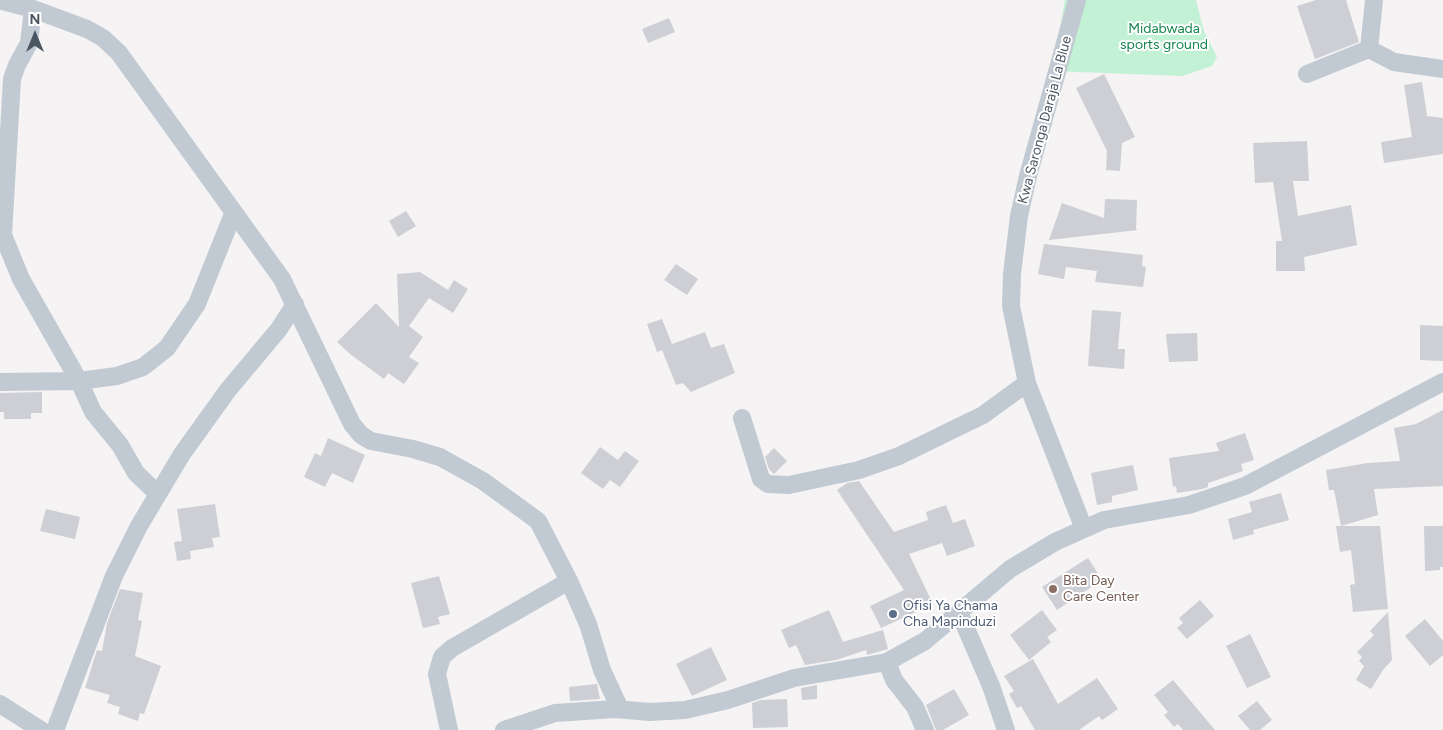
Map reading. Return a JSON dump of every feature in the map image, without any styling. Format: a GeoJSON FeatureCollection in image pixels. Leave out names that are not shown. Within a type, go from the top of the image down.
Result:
{"type":"FeatureCollection","features":[{"type":"Feature","properties":{"kind":"street","name":"Kwa Saronga Daraja La Blue"},"geometry":{"type":"LineString","coordinates":[[1077,0],[1028,176],[1019,216],[1012,274],[1011,306],[1027,383],[1084,528]]}},
{"type":"Feature","properties":{"kind":"street"},"geometry":{"type":"LineString","coordinates":[[1369,48],[1374,0]]}},
{"type":"Feature","properties":{"kind":"street"},"geometry":{"type":"LineString","coordinates":[[1,1],[33,9],[87,28],[103,38],[120,53],[233,214],[282,279],[352,424],[361,435],[371,441],[413,449],[440,457],[483,481],[538,521],[569,581],[588,624],[602,670],[620,709]]}},
{"type":"Feature","properties":{"kind":"street"},"geometry":{"type":"LineString","coordinates":[[33,9],[29,43],[16,65],[12,79],[3,235],[21,279],[79,381],[93,412],[120,444],[136,473],[158,494]]}},
{"type":"Feature","properties":{"kind":"street"},"geometry":{"type":"LineString","coordinates":[[1369,48],[1394,62],[1443,70]]}},
{"type":"Feature","properties":{"kind":"street"},"geometry":{"type":"LineString","coordinates":[[1307,74],[1369,48]]}},
{"type":"Feature","properties":{"kind":"street"},"geometry":{"type":"LineString","coordinates":[[0,382],[79,381],[117,376],[143,367],[167,348],[198,304],[233,214]]}},
{"type":"Feature","properties":{"kind":"street"},"geometry":{"type":"LineString","coordinates":[[55,730],[114,576],[158,494],[182,454],[228,390],[279,329],[295,304]]}},
{"type":"Feature","properties":{"kind":"street"},"geometry":{"type":"LineString","coordinates":[[504,730],[555,713],[620,709],[650,712],[685,710],[728,700],[794,678],[887,662],[925,641],[1010,569],[1055,542],[1104,520],[1190,505],[1245,486],[1443,382]]}},
{"type":"Feature","properties":{"kind":"street"},"geometry":{"type":"LineString","coordinates":[[742,418],[761,479],[768,484],[789,484],[860,470],[899,456],[983,415],[1027,383]]}},
{"type":"Feature","properties":{"kind":"street"},"geometry":{"type":"LineString","coordinates":[[448,730],[437,674],[442,657],[452,648],[569,581]]}},
{"type":"Feature","properties":{"kind":"street"},"geometry":{"type":"LineString","coordinates":[[959,612],[991,686],[1006,730]]}},
{"type":"Feature","properties":{"kind":"street"},"geometry":{"type":"LineString","coordinates":[[887,662],[894,680],[915,707],[925,730]]}},
{"type":"Feature","properties":{"kind":"street"},"geometry":{"type":"LineString","coordinates":[[0,704],[41,730]]}},
{"type":"Feature","properties":{"kind":"green space","name":"Midabwada sports ground"},"geometry":{"type":"Polygon","coordinates":[[[1065,0],[1196,0],[1204,31],[1217,57],[1212,66],[1182,76],[1052,71],[1065,0]]]}},
{"type":"Feature","properties":{"kind":"building"},"geometry":{"type":"Polygon","coordinates":[[[1316,0],[1346,0],[1359,42],[1315,59],[1297,6],[1316,0]]]}},
{"type":"Feature","properties":{"kind":"building"},"geometry":{"type":"Polygon","coordinates":[[[669,18],[675,32],[648,43],[642,29],[669,18]]]}},
{"type":"Feature","properties":{"kind":"building"},"geometry":{"type":"Polygon","coordinates":[[[1104,74],[1135,137],[1122,143],[1120,171],[1106,170],[1107,151],[1076,88],[1104,74]]]}},
{"type":"Feature","properties":{"kind":"building"},"geometry":{"type":"Polygon","coordinates":[[[1422,82],[1427,116],[1443,118],[1443,154],[1384,163],[1381,142],[1412,137],[1404,85],[1422,82]]]}},
{"type":"Feature","properties":{"kind":"building"},"geometry":{"type":"Polygon","coordinates":[[[1307,141],[1309,181],[1293,181],[1298,216],[1351,205],[1357,245],[1304,257],[1305,271],[1276,271],[1276,241],[1282,241],[1273,182],[1255,183],[1253,143],[1307,141]]]}},
{"type":"Feature","properties":{"kind":"building"},"geometry":{"type":"Polygon","coordinates":[[[1105,199],[1137,200],[1136,229],[1138,230],[1049,240],[1062,203],[1104,218],[1105,199]]]}},
{"type":"Feature","properties":{"kind":"building"},"geometry":{"type":"Polygon","coordinates":[[[406,211],[416,226],[398,237],[389,221],[406,211]]]}},
{"type":"Feature","properties":{"kind":"building"},"geometry":{"type":"Polygon","coordinates":[[[1044,244],[1143,255],[1142,266],[1146,267],[1143,287],[1095,282],[1097,271],[1066,267],[1064,279],[1038,274],[1044,244]]]}},
{"type":"Feature","properties":{"kind":"building"},"geometry":{"type":"Polygon","coordinates":[[[676,264],[698,279],[687,295],[664,280],[676,264]]]}},
{"type":"Feature","properties":{"kind":"building"},"geometry":{"type":"Polygon","coordinates":[[[420,272],[448,290],[454,280],[468,289],[453,313],[429,298],[409,326],[423,337],[409,357],[419,363],[404,384],[388,373],[384,379],[337,342],[376,303],[399,327],[397,274],[420,272]]]}},
{"type":"Feature","properties":{"kind":"building"},"geometry":{"type":"Polygon","coordinates":[[[1092,310],[1121,312],[1118,349],[1125,349],[1124,369],[1088,366],[1092,310]]]}},
{"type":"Feature","properties":{"kind":"building"},"geometry":{"type":"Polygon","coordinates":[[[662,319],[672,344],[705,332],[711,348],[724,344],[735,373],[691,392],[683,383],[676,385],[662,350],[657,352],[647,324],[662,319]]]}},
{"type":"Feature","properties":{"kind":"building"},"geometry":{"type":"Polygon","coordinates":[[[1420,325],[1443,326],[1443,361],[1420,360],[1420,325]]]}},
{"type":"Feature","properties":{"kind":"building"},"geometry":{"type":"Polygon","coordinates":[[[1197,333],[1198,361],[1169,362],[1166,334],[1197,333]]]}},
{"type":"Feature","properties":{"kind":"building"},"geometry":{"type":"Polygon","coordinates":[[[42,392],[42,413],[31,413],[31,419],[4,419],[4,412],[0,412],[0,393],[42,392]]]}},
{"type":"Feature","properties":{"kind":"building"},"geometry":{"type":"Polygon","coordinates":[[[1443,410],[1443,486],[1374,489],[1378,515],[1341,526],[1334,490],[1329,490],[1326,470],[1368,463],[1400,461],[1394,428],[1416,424],[1443,410]]]}},
{"type":"Feature","properties":{"kind":"building"},"geometry":{"type":"Polygon","coordinates":[[[1245,433],[1254,460],[1241,464],[1243,471],[1208,483],[1208,487],[1202,489],[1177,493],[1176,486],[1173,487],[1169,458],[1219,451],[1216,443],[1245,433]]]}},
{"type":"Feature","properties":{"kind":"building"},"geometry":{"type":"Polygon","coordinates":[[[328,438],[365,455],[353,483],[332,473],[325,487],[304,477],[315,453],[321,456],[328,438]]]}},
{"type":"Feature","properties":{"kind":"building"},"geometry":{"type":"Polygon","coordinates":[[[600,447],[618,460],[625,451],[639,461],[620,487],[610,480],[603,489],[581,473],[600,447]]]}},
{"type":"Feature","properties":{"kind":"building"},"geometry":{"type":"Polygon","coordinates":[[[774,448],[787,461],[774,474],[769,469],[765,457],[774,448]]]}},
{"type":"Feature","properties":{"kind":"building"},"geometry":{"type":"Polygon","coordinates":[[[1133,465],[1138,490],[1112,496],[1112,502],[1097,505],[1091,473],[1133,465]]]}},
{"type":"Feature","properties":{"kind":"building"},"geometry":{"type":"Polygon","coordinates":[[[859,481],[894,532],[928,520],[926,512],[946,505],[953,523],[965,519],[975,546],[947,556],[942,543],[909,554],[933,604],[881,628],[870,606],[904,590],[837,490],[847,483],[859,481]]]}},
{"type":"Feature","properties":{"kind":"building"},"geometry":{"type":"Polygon","coordinates":[[[1281,493],[1289,520],[1253,530],[1254,534],[1233,540],[1228,519],[1252,512],[1249,502],[1281,493]]]}},
{"type":"Feature","properties":{"kind":"building"},"geometry":{"type":"Polygon","coordinates":[[[215,504],[220,537],[212,538],[214,547],[190,551],[191,559],[177,561],[174,542],[182,541],[177,509],[215,504]]]}},
{"type":"Feature","properties":{"kind":"building"},"geometry":{"type":"Polygon","coordinates":[[[46,509],[80,517],[75,539],[40,531],[46,509]]]}},
{"type":"Feature","properties":{"kind":"building"},"geometry":{"type":"Polygon","coordinates":[[[1336,526],[1380,526],[1388,609],[1353,612],[1350,585],[1355,584],[1351,550],[1340,552],[1336,526]]]}},
{"type":"Feature","properties":{"kind":"building"},"geometry":{"type":"Polygon","coordinates":[[[1424,526],[1443,526],[1443,567],[1440,567],[1440,570],[1425,571],[1424,526]]]}},
{"type":"Feature","properties":{"kind":"building"},"geometry":{"type":"Polygon","coordinates":[[[1088,558],[1102,580],[1057,610],[1042,587],[1088,558]]]}},
{"type":"Feature","properties":{"kind":"building"},"geometry":{"type":"Polygon","coordinates":[[[439,576],[450,614],[438,617],[440,624],[423,628],[411,583],[439,576]]]}},
{"type":"Feature","properties":{"kind":"building"},"geometry":{"type":"Polygon","coordinates":[[[120,589],[143,593],[138,620],[142,621],[135,656],[161,666],[144,714],[140,713],[138,721],[118,714],[120,707],[107,703],[110,695],[85,688],[97,650],[102,651],[107,623],[120,589]]]}},
{"type":"Feature","properties":{"kind":"building"},"geometry":{"type":"Polygon","coordinates":[[[1200,600],[1214,616],[1187,639],[1177,628],[1183,623],[1179,618],[1200,600]]]}},
{"type":"Feature","properties":{"kind":"building"},"geometry":{"type":"Polygon","coordinates":[[[829,610],[843,642],[883,630],[888,649],[867,655],[866,650],[836,660],[805,665],[796,645],[789,648],[781,630],[829,610]]]}},
{"type":"Feature","properties":{"kind":"building"},"geometry":{"type":"Polygon","coordinates":[[[1042,610],[1057,630],[1047,637],[1051,642],[1029,660],[1010,635],[1042,610]]]}},
{"type":"Feature","properties":{"kind":"building"},"geometry":{"type":"Polygon","coordinates":[[[1388,612],[1392,660],[1371,689],[1356,680],[1364,666],[1359,661],[1362,657],[1357,652],[1374,635],[1370,631],[1388,612]]]}},
{"type":"Feature","properties":{"kind":"building"},"geometry":{"type":"Polygon","coordinates":[[[1425,619],[1443,641],[1443,655],[1430,666],[1405,636],[1425,619]]]}},
{"type":"Feature","properties":{"kind":"building"},"geometry":{"type":"Polygon","coordinates":[[[1250,634],[1271,677],[1247,688],[1226,646],[1250,634]]]}},
{"type":"Feature","properties":{"kind":"building"},"geometry":{"type":"Polygon","coordinates":[[[711,647],[727,680],[692,696],[676,664],[711,647]]]}},
{"type":"Feature","properties":{"kind":"building"},"geometry":{"type":"Polygon","coordinates":[[[1033,659],[1058,704],[1097,678],[1118,709],[1102,720],[1099,716],[1079,730],[1035,730],[1021,706],[1017,708],[1009,694],[1014,691],[1004,676],[1033,659]]]}},
{"type":"Feature","properties":{"kind":"building"},"geometry":{"type":"Polygon","coordinates":[[[1173,680],[1215,730],[1183,730],[1178,724],[1174,727],[1164,715],[1168,712],[1154,695],[1173,680]]]}},
{"type":"Feature","properties":{"kind":"building"},"geometry":{"type":"Polygon","coordinates":[[[597,684],[600,699],[570,701],[569,687],[597,684]]]}},
{"type":"Feature","properties":{"kind":"building"},"geometry":{"type":"Polygon","coordinates":[[[817,685],[817,699],[802,700],[801,688],[817,685]]]}},
{"type":"Feature","properties":{"kind":"building"},"geometry":{"type":"Polygon","coordinates":[[[954,689],[969,715],[943,730],[936,730],[926,705],[954,689]]]}},
{"type":"Feature","properties":{"kind":"building"},"geometry":{"type":"Polygon","coordinates":[[[787,699],[788,727],[753,728],[752,703],[761,700],[787,699]]]}},
{"type":"Feature","properties":{"kind":"building"},"geometry":{"type":"Polygon","coordinates":[[[1257,701],[1272,720],[1260,730],[1250,730],[1238,716],[1257,701]]]}},
{"type":"Feature","properties":{"kind":"place","name":"Bita Day Care Center"},"geometry":{"type":"Point","coordinates":[1053,589]}},
{"type":"Feature","properties":{"kind":"place","name":"Ofisi Ya Chama Cha Mapinduzi"},"geometry":{"type":"Point","coordinates":[893,614]}}]}
